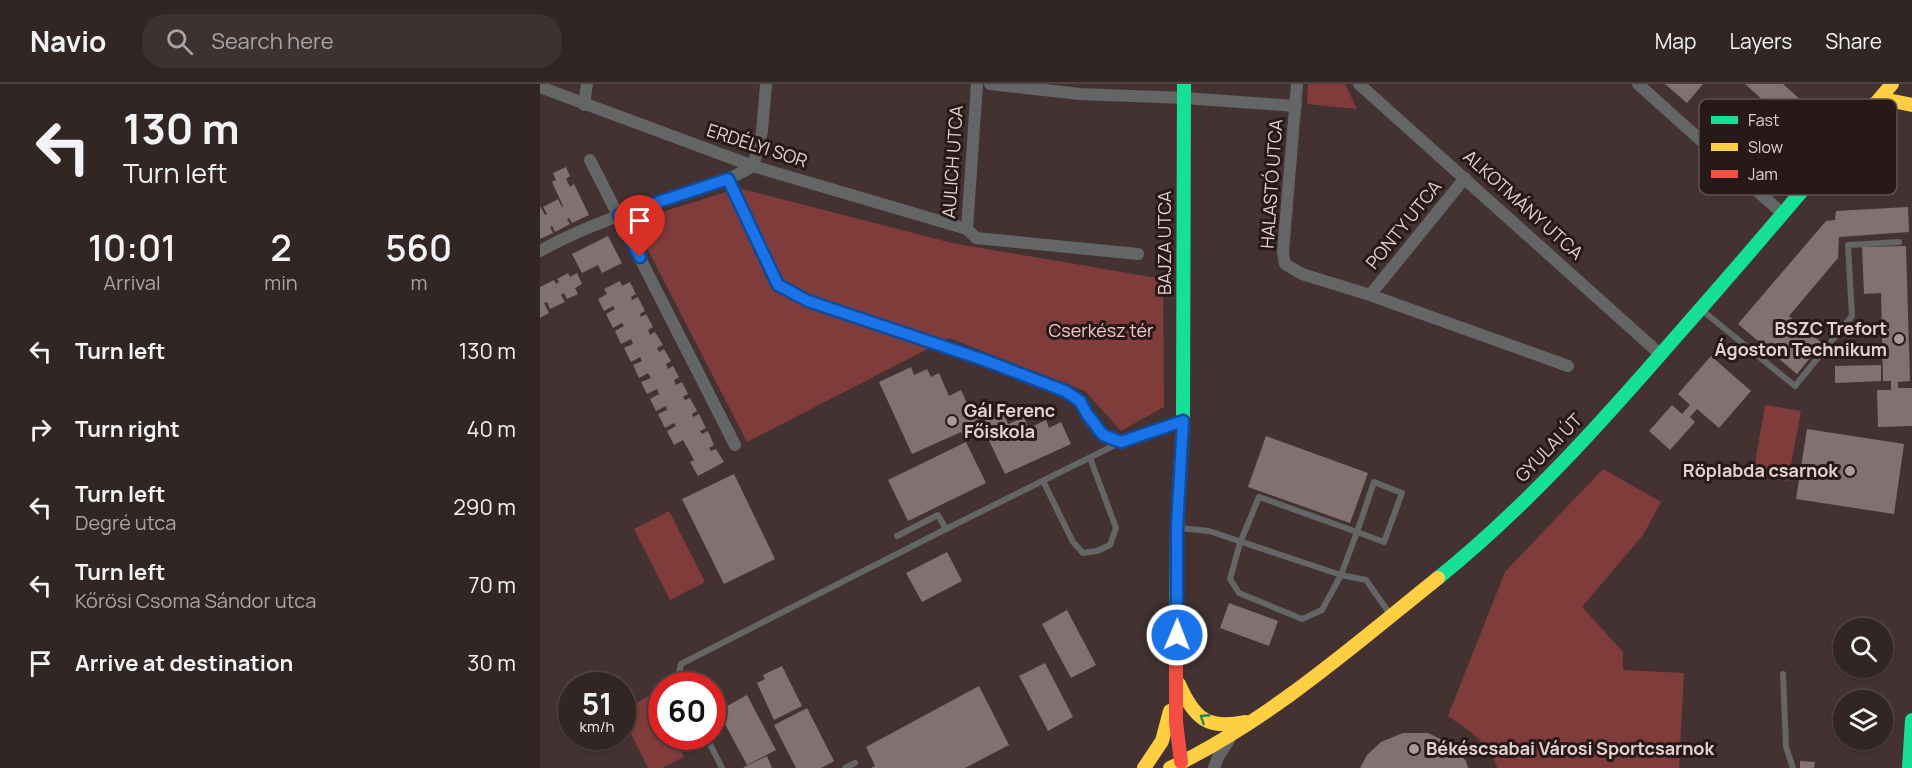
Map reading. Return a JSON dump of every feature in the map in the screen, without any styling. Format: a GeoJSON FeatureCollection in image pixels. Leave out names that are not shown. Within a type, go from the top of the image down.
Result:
{"type":"FeatureCollection","features":[{"type":"Feature","properties":{"kind":"main road","name":"BAJZA UTCA"},"geometry":{"type":"LineString","coordinates":[[1178,766],[1176,722],[1177,528],[1183,421],[1184,84]]}},
{"type":"Feature","properties":{"kind":"main road","name":"GYULAI ÚT"},"geometry":{"type":"LineString","coordinates":[[1878,99],[1892,84]]}},
{"type":"Feature","properties":{"kind":"main road"},"geometry":{"type":"LineString","coordinates":[[1897,102],[1912,105]]}},
{"type":"Feature","properties":{"kind":"main road","name":"GYULAI ÚT"},"geometry":{"type":"LineString","coordinates":[[1178,766],[1287,699],[1444,573],[1518,506],[1575,449],[1661,355],[1799,195]]}},
{"type":"Feature","properties":{"kind":"main road"},"geometry":{"type":"LineString","coordinates":[[1176,676],[1186,703],[1206,722],[1218,726],[1254,721]]}},
{"type":"Feature","properties":{"kind":"main road"},"geometry":{"type":"LineString","coordinates":[[1144,768],[1157,753],[1167,730],[1176,676]]}},
{"type":"Feature","properties":{"kind":"main road"},"geometry":{"type":"LineString","coordinates":[[1909,768],[1912,720]]}},
{"type":"Feature","properties":{"kind":"street"},"geometry":{"type":"LineString","coordinates":[[585,105],[587,84]]}},
{"type":"Feature","properties":{"kind":"street"},"geometry":{"type":"LineString","coordinates":[[540,251],[619,215],[728,179],[753,166],[762,132],[766,84]]}},
{"type":"Feature","properties":{"kind":"street","name":"AULICH UTCA"},"geometry":{"type":"LineString","coordinates":[[971,233],[977,84]]}},
{"type":"Feature","properties":{"kind":"street"},"geometry":{"type":"LineString","coordinates":[[990,84],[1080,94],[1296,106]]}},
{"type":"Feature","properties":{"kind":"street","name":"HALASTÓ UTCA"},"geometry":{"type":"LineString","coordinates":[[1297,84],[1283,252],[1285,264],[1302,274],[1370,295]]}},
{"type":"Feature","properties":{"kind":"street","name":"ALKOTMÁNY UTCA"},"geometry":{"type":"LineString","coordinates":[[1359,84],[1661,355]]}},
{"type":"Feature","properties":{"kind":"street"},"geometry":{"type":"LineString","coordinates":[[1638,84],[1699,139]]}},
{"type":"Feature","properties":{"kind":"street","name":"ERDÉLYI SOR"},"geometry":{"type":"LineString","coordinates":[[540,87],[753,166],[971,233],[1138,254]]}},
{"type":"Feature","properties":{"kind":"street"},"geometry":{"type":"LineString","coordinates":[[590,160],[735,445]]}},
{"type":"Feature","properties":{"kind":"street","name":"PONTY UTCA"},"geometry":{"type":"LineString","coordinates":[[1370,295],[1465,178]]}},
{"type":"Feature","properties":{"kind":"street"},"geometry":{"type":"LineString","coordinates":[[728,179],[778,285],[808,301],[984,360],[1065,391],[1080,401],[1103,435],[1121,442]]}},
{"type":"Feature","properties":{"kind":"street"},"geometry":{"type":"LineString","coordinates":[[1762,195],[1783,214]]}},
{"type":"Feature","properties":{"kind":"street"},"geometry":{"type":"LineString","coordinates":[[1370,295],[1568,366]]}},
{"type":"Feature","properties":{"kind":"street"},"geometry":{"type":"LineString","coordinates":[[1214,768],[1218,757],[1234,733]]}},
{"type":"Feature","properties":{"kind":"lane"},"geometry":{"type":"LineString","coordinates":[[1700,309],[1795,386],[1852,315],[1848,245],[1899,242]]}},
{"type":"Feature","properties":{"kind":"lane"},"geometry":{"type":"LineString","coordinates":[[679,672],[681,664],[946,529],[1121,442],[1183,421]]}},
{"type":"Feature","properties":{"kind":"lane"},"geometry":{"type":"LineString","coordinates":[[1043,481],[1073,542],[1083,553],[1097,551],[1110,545],[1116,528],[1090,458]]}},
{"type":"Feature","properties":{"kind":"lane"},"geometry":{"type":"LineString","coordinates":[[1240,543],[1230,579],[1239,593],[1302,619],[1322,610],[1341,575],[1357,532],[1374,482],[1402,493],[1384,542],[1357,532],[1259,497],[1240,543]]}},
{"type":"Feature","properties":{"kind":"lane"},"geometry":{"type":"LineString","coordinates":[[897,536],[938,515],[946,529]]}},
{"type":"Feature","properties":{"kind":"lane"},"geometry":{"type":"LineString","coordinates":[[1177,528],[1209,531],[1341,575],[1366,580],[1390,615]]}},
{"type":"Feature","properties":{"kind":"lane"},"geometry":{"type":"LineString","coordinates":[[1784,674],[1786,747],[1793,768]]}},
{"type":"Feature","properties":{"kind":"lane"},"geometry":{"type":"LineString","coordinates":[[713,750],[722,768]]}},
{"type":"Feature","properties":{"kind":"lane"},"geometry":{"type":"LineString","coordinates":[[845,768],[855,763]]}},
{"type":"Feature","properties":{"kind":"green space"},"geometry":{"type":"Polygon","coordinates":[[[1308,84],[1345,84],[1357,109],[1307,104],[1308,84]]]}},
{"type":"Feature","properties":{"kind":"green space","name":"Cserkész tér"},"geometry":{"type":"Polygon","coordinates":[[[739,188],[952,243],[1163,279],[1164,407],[1121,431],[1085,391],[949,338],[747,442],[633,221],[739,188]]]}},
{"type":"Feature","properties":{"kind":"green space"},"geometry":{"type":"Polygon","coordinates":[[[1765,405],[1801,411],[1788,481],[1753,475],[1765,405]]]}},
{"type":"Feature","properties":{"kind":"green space"},"geometry":{"type":"Polygon","coordinates":[[[1603,469],[1661,502],[1643,535],[1582,607],[1623,652],[1623,670],[1684,673],[1679,768],[1497,768],[1484,744],[1448,716],[1505,572],[1603,469]]]}},
{"type":"Feature","properties":{"kind":"green space"},"geometry":{"type":"Polygon","coordinates":[[[669,511],[705,582],[670,600],[634,529],[669,511]]]}},
{"type":"Feature","properties":{"kind":"green space"},"geometry":{"type":"Polygon","coordinates":[[[648,697],[648,750],[680,750],[684,757],[662,768],[648,768],[636,744],[636,703],[648,697]]]}},
{"type":"Feature","properties":{"kind":"building"},"geometry":{"type":"Polygon","coordinates":[[[1665,84],[1703,84],[1687,103],[1665,84]]]}},
{"type":"Feature","properties":{"kind":"building"},"geometry":{"type":"Polygon","coordinates":[[[1745,84],[1783,84],[1800,99],[1762,99],[1745,84]]]}},
{"type":"Feature","properties":{"kind":"building"},"geometry":{"type":"Polygon","coordinates":[[[566,167],[570,176],[566,179],[570,187],[574,184],[589,215],[572,223],[569,218],[567,219],[570,224],[555,232],[552,226],[550,227],[553,233],[540,239],[540,206],[545,215],[547,214],[543,207],[558,199],[563,206],[552,182],[556,180],[553,173],[566,167]]]}},
{"type":"Feature","properties":{"kind":"building"},"geometry":{"type":"Polygon","coordinates":[[[1908,207],[1909,232],[1839,237],[1838,258],[1789,316],[1822,343],[1797,374],[1738,324],[1826,221],[1835,220],[1836,211],[1908,207]]]}},
{"type":"Feature","properties":{"kind":"building"},"geometry":{"type":"Polygon","coordinates":[[[608,236],[622,263],[602,273],[598,265],[582,273],[572,254],[608,236]]]}},
{"type":"Feature","properties":{"kind":"building"},"geometry":{"type":"Polygon","coordinates":[[[1906,246],[1910,381],[1898,382],[1898,388],[1912,388],[1912,426],[1878,427],[1877,390],[1891,390],[1891,381],[1883,381],[1881,293],[1864,294],[1862,247],[1906,246]]]}},
{"type":"Feature","properties":{"kind":"building"},"geometry":{"type":"Polygon","coordinates":[[[568,273],[570,277],[577,273],[582,284],[575,288],[578,294],[567,299],[564,293],[561,295],[565,302],[550,309],[547,302],[544,303],[549,313],[540,318],[540,287],[554,280],[556,284],[559,282],[557,279],[568,273]]]}},
{"type":"Feature","properties":{"kind":"building"},"geometry":{"type":"Polygon","coordinates":[[[620,281],[622,286],[630,282],[636,294],[631,297],[632,300],[638,297],[645,311],[640,314],[641,317],[646,314],[653,327],[648,330],[650,335],[655,332],[663,345],[657,348],[659,352],[664,349],[671,361],[666,364],[668,369],[673,366],[679,377],[674,380],[676,385],[682,382],[688,394],[683,397],[685,400],[690,398],[697,411],[692,414],[693,417],[699,414],[706,428],[700,431],[702,434],[708,431],[714,445],[709,448],[711,451],[716,449],[724,462],[698,476],[690,462],[694,460],[683,440],[674,445],[667,431],[676,426],[674,423],[665,428],[658,414],[667,410],[666,406],[656,411],[650,399],[659,394],[657,389],[647,394],[641,382],[651,378],[648,373],[639,378],[633,365],[642,361],[640,357],[631,362],[624,348],[633,344],[631,339],[621,344],[615,331],[624,326],[622,323],[613,328],[606,314],[615,309],[613,306],[604,311],[598,299],[607,294],[604,289],[620,281]]]}},
{"type":"Feature","properties":{"kind":"building"},"geometry":{"type":"Polygon","coordinates":[[[1711,356],[1751,391],[1719,428],[1697,409],[1690,417],[1695,422],[1670,450],[1649,431],[1672,405],[1682,414],[1690,405],[1678,394],[1711,356]]]}},
{"type":"Feature","properties":{"kind":"building"},"geometry":{"type":"Polygon","coordinates":[[[1881,365],[1881,381],[1835,383],[1835,366],[1881,365]]]}},
{"type":"Feature","properties":{"kind":"building","name":"Gál Ferenc Főiskola"},"geometry":{"type":"Polygon","coordinates":[[[911,367],[914,375],[927,369],[931,377],[939,373],[949,396],[961,390],[971,412],[981,407],[985,416],[1002,409],[1008,424],[1024,417],[1029,428],[1046,420],[1049,428],[1061,422],[1071,444],[1005,474],[983,428],[963,437],[961,432],[912,454],[879,382],[911,367]]]}},
{"type":"Feature","properties":{"kind":"building","name":"Röplabda csarnok"},"geometry":{"type":"Polygon","coordinates":[[[1807,429],[1904,444],[1894,514],[1796,499],[1807,429]]]}},
{"type":"Feature","properties":{"kind":"building"},"geometry":{"type":"Polygon","coordinates":[[[1266,436],[1368,473],[1350,523],[1248,487],[1266,436]]]}},
{"type":"Feature","properties":{"kind":"building"},"geometry":{"type":"Polygon","coordinates":[[[966,442],[986,483],[908,521],[888,480],[966,442]]]}},
{"type":"Feature","properties":{"kind":"building"},"geometry":{"type":"Polygon","coordinates":[[[734,474],[775,559],[724,584],[682,499],[734,474]]]}},
{"type":"Feature","properties":{"kind":"building"},"geometry":{"type":"Polygon","coordinates":[[[947,552],[962,581],[922,602],[906,573],[947,552]]]}},
{"type":"Feature","properties":{"kind":"building"},"geometry":{"type":"Polygon","coordinates":[[[1229,603],[1278,621],[1269,646],[1220,628],[1229,603]]]}},
{"type":"Feature","properties":{"kind":"building"},"geometry":{"type":"Polygon","coordinates":[[[1067,610],[1096,665],[1071,678],[1042,624],[1067,610]]]}},
{"type":"Feature","properties":{"kind":"building"},"geometry":{"type":"Polygon","coordinates":[[[1045,663],[1073,717],[1048,731],[1019,676],[1045,663]]]}},
{"type":"Feature","properties":{"kind":"building"},"geometry":{"type":"Polygon","coordinates":[[[782,666],[802,706],[774,720],[757,683],[765,679],[763,675],[782,666]]]}},
{"type":"Feature","properties":{"kind":"building"},"geometry":{"type":"Polygon","coordinates":[[[979,686],[1009,745],[965,768],[871,768],[875,766],[866,747],[979,686]]]}},
{"type":"Feature","properties":{"kind":"building"},"geometry":{"type":"Polygon","coordinates":[[[747,695],[776,750],[747,765],[726,726],[726,707],[747,695]]]}},
{"type":"Feature","properties":{"kind":"building"},"geometry":{"type":"Polygon","coordinates":[[[807,708],[834,761],[821,768],[796,768],[774,725],[807,708]]]}},
{"type":"Feature","properties":{"kind":"building","name":"Békéscsabai Városi Sportcsarnok"},"geometry":{"type":"Polygon","coordinates":[[[1403,733],[1428,733],[1451,744],[1466,761],[1468,768],[1360,768],[1367,755],[1381,742],[1403,733]]]}},
{"type":"Feature","properties":{"kind":"building"},"geometry":{"type":"Polygon","coordinates":[[[767,756],[772,768],[743,768],[744,767],[767,756]]]}},
{"type":"Feature","properties":{"kind":"building"},"geometry":{"type":"Polygon","coordinates":[[[1800,761],[1815,762],[1814,768],[1800,768],[1800,761]]]}},
{"type":"Feature","properties":{"kind":"traffic: fast"},"geometry":{"type":"LineString","coordinates":[[1176,627],[1177,528],[1183,421],[1184,84]]}},
{"type":"Feature","properties":{"kind":"traffic: fast"},"geometry":{"type":"LineString","coordinates":[[1438,578],[1501,523],[1561,464],[1646,371],[1799,195]]}},
{"type":"Feature","properties":{"kind":"traffic: fast"},"geometry":{"type":"LineString","coordinates":[[1909,768],[1912,720]]}},
{"type":"Feature","properties":{"kind":"traffic: slow"},"geometry":{"type":"LineString","coordinates":[[1879,99],[1892,84]]}},
{"type":"Feature","properties":{"kind":"traffic: slow"},"geometry":{"type":"LineString","coordinates":[[1897,102],[1912,105]]}},
{"type":"Feature","properties":{"kind":"traffic: slow"},"geometry":{"type":"LineString","coordinates":[[1170,768],[1207,749],[1277,705],[1438,578]]}},
{"type":"Feature","properties":{"kind":"traffic: slow"},"geometry":{"type":"LineString","coordinates":[[1179,684],[1190,705],[1203,719],[1221,724],[1245,722]]}},
{"type":"Feature","properties":{"kind":"traffic: slow"},"geometry":{"type":"LineString","coordinates":[[1144,768],[1162,741],[1170,711]]}},
{"type":"Feature","properties":{"kind":"traffic: jam"},"geometry":{"type":"LineString","coordinates":[[1176,627],[1176,722],[1181,762]]}},
{"type":"Feature","properties":{"kind":"place","name":"BSZC Trefort Ágoston Technikum"},"geometry":{"type":"Point","coordinates":[1899,339]}},
{"type":"Feature","properties":{"kind":"place","name":"Gál Ferenc Főiskola"},"geometry":{"type":"Point","coordinates":[952,421]}},
{"type":"Feature","properties":{"kind":"place","name":"Röplabda csarnok"},"geometry":{"type":"Point","coordinates":[1850,471]}},
{"type":"Feature","properties":{"kind":"place","name":"Békéscsabai Városi Sportcsarnok"},"geometry":{"type":"Point","coordinates":[1414,749]}},
{"type":"Feature","properties":{"kind":"route"},"geometry":{"type":"LineString","coordinates":[[640,257],[619,215],[728,179],[778,285],[808,301],[984,360],[1065,391],[1080,401],[1103,435],[1121,442],[1183,421],[1177,528],[1177,635]]}}]}
